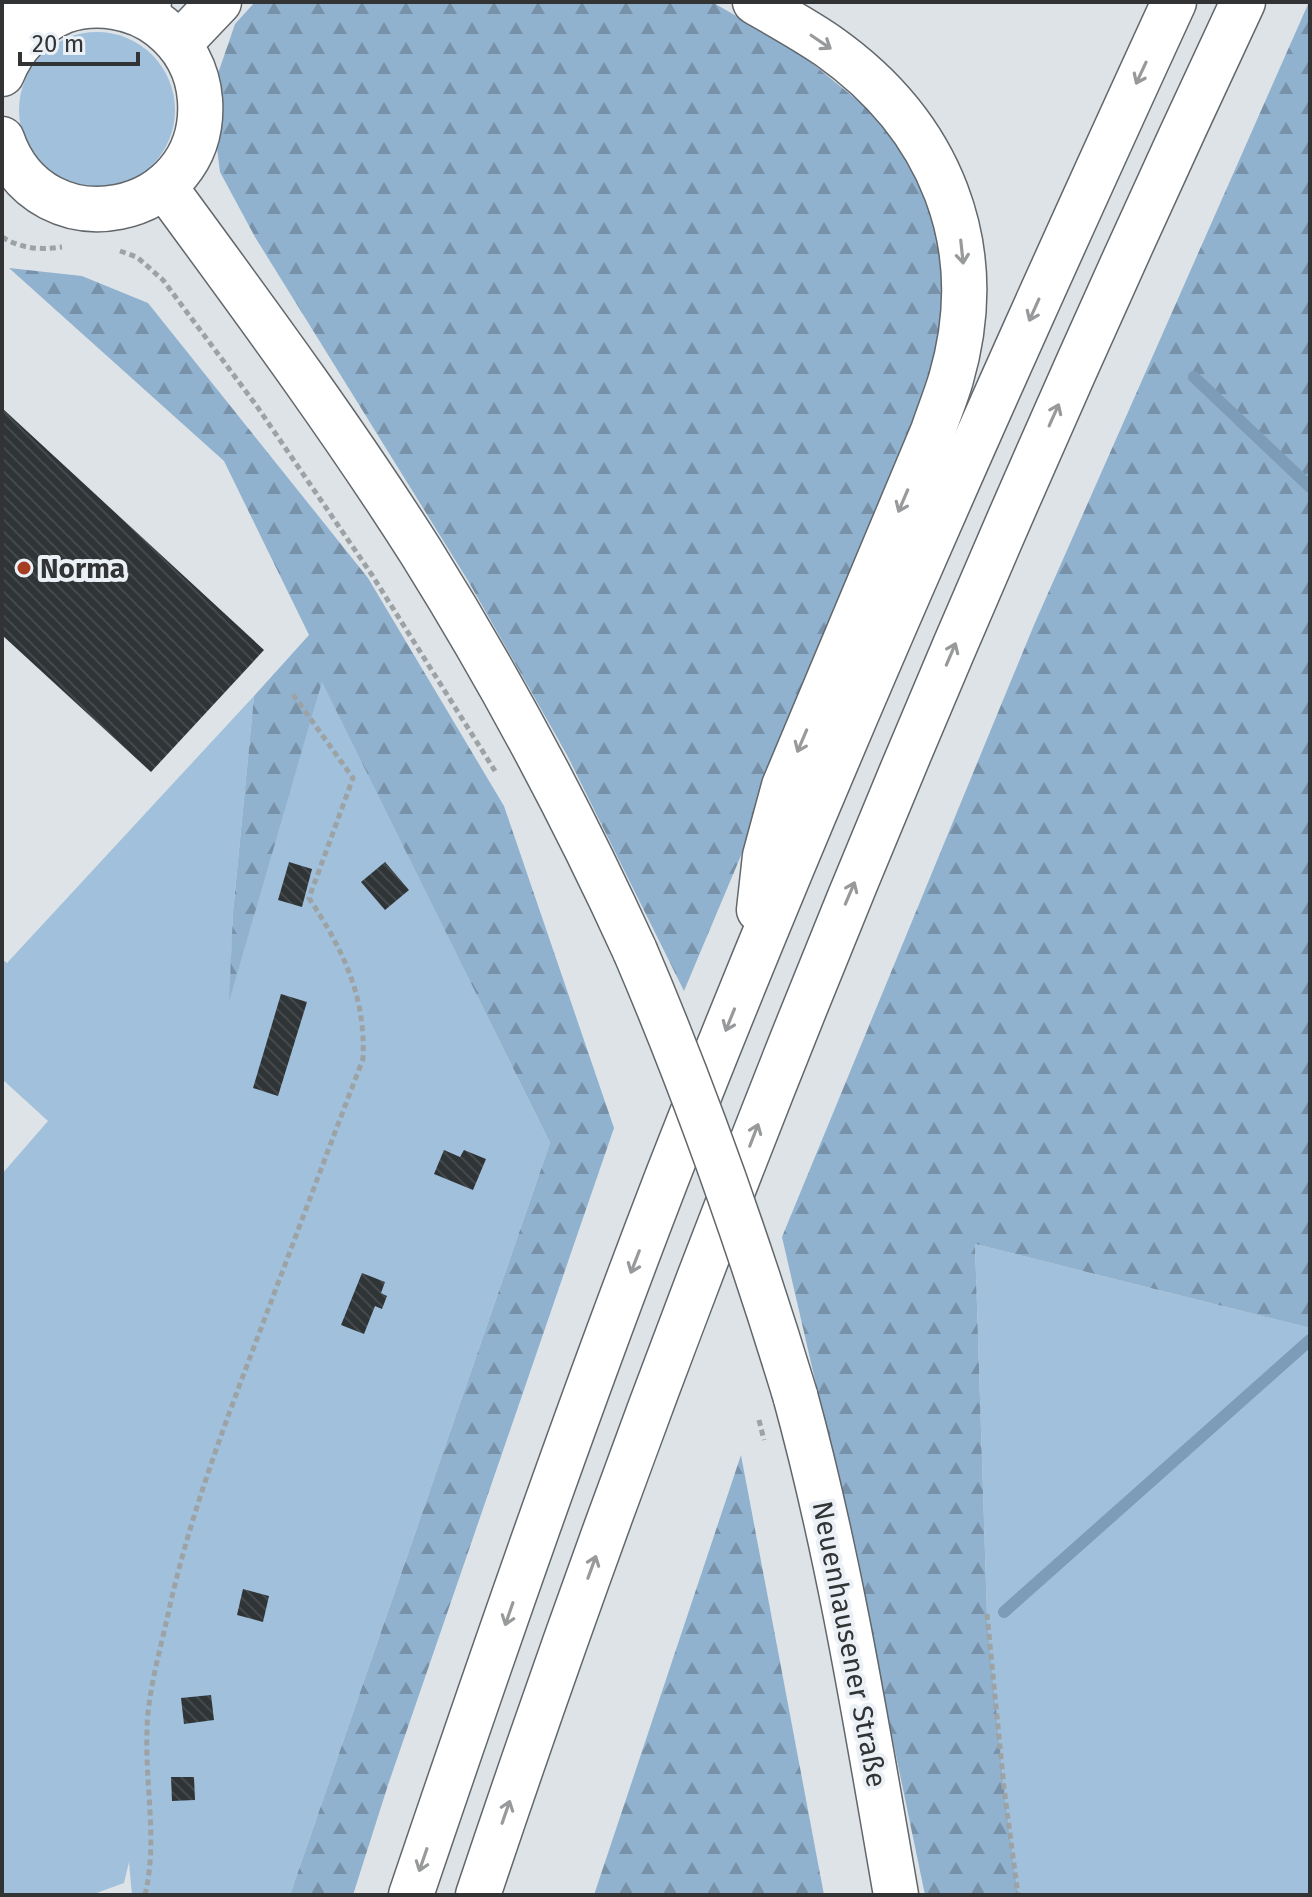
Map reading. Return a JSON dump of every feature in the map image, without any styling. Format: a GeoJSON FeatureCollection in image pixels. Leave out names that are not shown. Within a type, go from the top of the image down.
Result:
{"type":"FeatureCollection","features":[{"type":"Feature","properties":{"kind":"main road"},"geometry":{"type":"LineString","coordinates":[[179,44],[219,2]]}},
{"type":"Feature","properties":{"kind":"main road"},"geometry":{"type":"LineString","coordinates":[[755,2],[803,30],[851,64],[906,121],[929,155],[952,206],[961,242],[963,282],[957,350],[952,377],[938,417],[784,786],[765,856],[759,902],[759,948]]}},
{"type":"Feature","properties":{"kind":"main road"},"geometry":{"type":"LineString","coordinates":[[411,1895],[607,1335],[759,948],[983,425],[1174,2]]}},
{"type":"Feature","properties":{"kind":"main road"},"geometry":{"type":"LineString","coordinates":[[480,1892],[629,1465],[825,955],[1043,440],[1154,191],[1243,2]]}},
{"type":"Feature","properties":{"kind":"main road"},"geometry":{"type":"LineString","coordinates":[[2,74],[18,45],[21,16],[51,17],[68,10],[99,5],[143,7],[179,44],[199,89],[199,124],[189,156],[164,186],[133,204],[89,210],[65,205],[43,194],[20,174],[2,139]]}},
{"type":"Feature","properties":{"kind":"main road","name":"Neuenhausener Straße"},"geometry":{"type":"LineString","coordinates":[[164,186],[296,367],[447,594],[503,688],[564,801],[635,951],[708,1134],[756,1268],[795,1395],[832,1546],[865,1712],[896,1895]]}},
{"type":"Feature","properties":{"kind":"path"},"geometry":{"type":"LineString","coordinates":[[2,237],[34,249],[69,246]]}},
{"type":"Feature","properties":{"kind":"path"},"geometry":{"type":"LineString","coordinates":[[2,246],[9,241]]}},
{"type":"Feature","properties":{"kind":"path"},"geometry":{"type":"LineString","coordinates":[[112,248],[137,257],[163,280],[228,366],[365,564],[498,775]]}},
{"type":"Feature","properties":{"kind":"path"},"geometry":{"type":"LineString","coordinates":[[145,1895],[152,1847],[147,1727],[174,1586],[216,1446],[363,1059],[363,1026],[353,981],[338,944],[309,898],[353,778],[292,693]]}},
{"type":"Feature","properties":{"kind":"path"},"geometry":{"type":"LineString","coordinates":[[987,1614],[1018,1895]]}},
{"type":"Feature","properties":{"kind":"shaded area"},"geometry":{"type":"Polygon","coordinates":[[[97,32],[127,38],[152,55],[169,80],[175,110],[169,140],[152,165],[127,182],[97,188],[67,182],[42,165],[25,140],[19,110],[25,80],[42,55],[67,38],[97,32]]]}},
{"type":"Feature","properties":{"kind":"shaded area"},"geometry":{"type":"Polygon","coordinates":[[[322,681],[550,1143],[290,1895],[132,1895],[129,1862],[124,1883],[91,1895],[2,1895],[2,1174],[48,1121],[2,1079],[2,959],[7,963],[254,696],[233,912],[230,997],[322,681]]]}},
{"type":"Feature","properties":{"kind":"shaded area"},"geometry":{"type":"Polygon","coordinates":[[[975,1244],[1310,1328],[1310,1895],[1018,1895],[987,1614],[975,1244]]]}},
{"type":"Feature","properties":{"kind":"green space"},"geometry":{"type":"Polygon","coordinates":[[[255,2],[712,2],[797,51],[879,118],[924,182],[945,244],[946,317],[922,425],[684,991],[566,753],[467,579],[255,237],[220,172],[213,88],[235,24],[255,2]]]}},
{"type":"Feature","properties":{"kind":"green space"},"geometry":{"type":"Polygon","coordinates":[[[1309,2],[1310,1328],[975,1244],[987,1614],[1018,1895],[925,1895],[845,1510],[782,1237],[1034,625],[1309,2]]]}},
{"type":"Feature","properties":{"kind":"green space"},"geometry":{"type":"Polygon","coordinates":[[[9,268],[82,276],[148,303],[368,578],[504,806],[614,1128],[353,1895],[290,1895],[550,1143],[322,682],[229,1002],[233,912],[254,696],[309,635],[224,461],[9,268]]]}},
{"type":"Feature","properties":{"kind":"green space"},"geometry":{"type":"Polygon","coordinates":[[[741,1455],[824,1895],[594,1895],[741,1455]]]}},
{"type":"Feature","properties":{"kind":"building"},"geometry":{"type":"Polygon","coordinates":[[[2,408],[264,650],[151,772],[2,635],[2,408]]]}},
{"type":"Feature","properties":{"kind":"building"},"geometry":{"type":"Polygon","coordinates":[[[289,862],[312,869],[302,907],[278,900],[289,862]]]}},
{"type":"Feature","properties":{"kind":"building"},"geometry":{"type":"Polygon","coordinates":[[[385,862],[409,890],[385,910],[361,882],[385,862]]]}},
{"type":"Feature","properties":{"kind":"building"},"geometry":{"type":"Polygon","coordinates":[[[281,994],[307,1002],[278,1096],[253,1088],[281,994]]]}},
{"type":"Feature","properties":{"kind":"building"},"geometry":{"type":"Polygon","coordinates":[[[444,1150],[460,1157],[464,1150],[486,1159],[473,1190],[434,1174],[444,1150]]]}},
{"type":"Feature","properties":{"kind":"building"},"geometry":{"type":"Polygon","coordinates":[[[362,1273],[385,1282],[381,1293],[387,1296],[382,1309],[375,1306],[364,1334],[341,1325],[362,1273]]]}},
{"type":"Feature","properties":{"kind":"building"},"geometry":{"type":"Polygon","coordinates":[[[243,1589],[269,1596],[263,1622],[237,1615],[243,1589]]]}},
{"type":"Feature","properties":{"kind":"building"},"geometry":{"type":"Polygon","coordinates":[[[211,1695],[214,1720],[184,1724],[181,1698],[211,1695]]]}},
{"type":"Feature","properties":{"kind":"building"},"geometry":{"type":"Polygon","coordinates":[[[171,1777],[194,1777],[195,1800],[172,1801],[171,1777]]]}},
{"type":"Feature","properties":{"kind":"waterway"},"geometry":{"type":"LineString","coordinates":[[1194,377],[1310,487]]}},
{"type":"Feature","properties":{"kind":"waterway"},"geometry":{"type":"LineString","coordinates":[[1004,1612],[1310,1340]]}},
{"type":"Feature","properties":{"kind":"place","name":"Norma"},"geometry":{"type":"Point","coordinates":[24,568]}}]}
